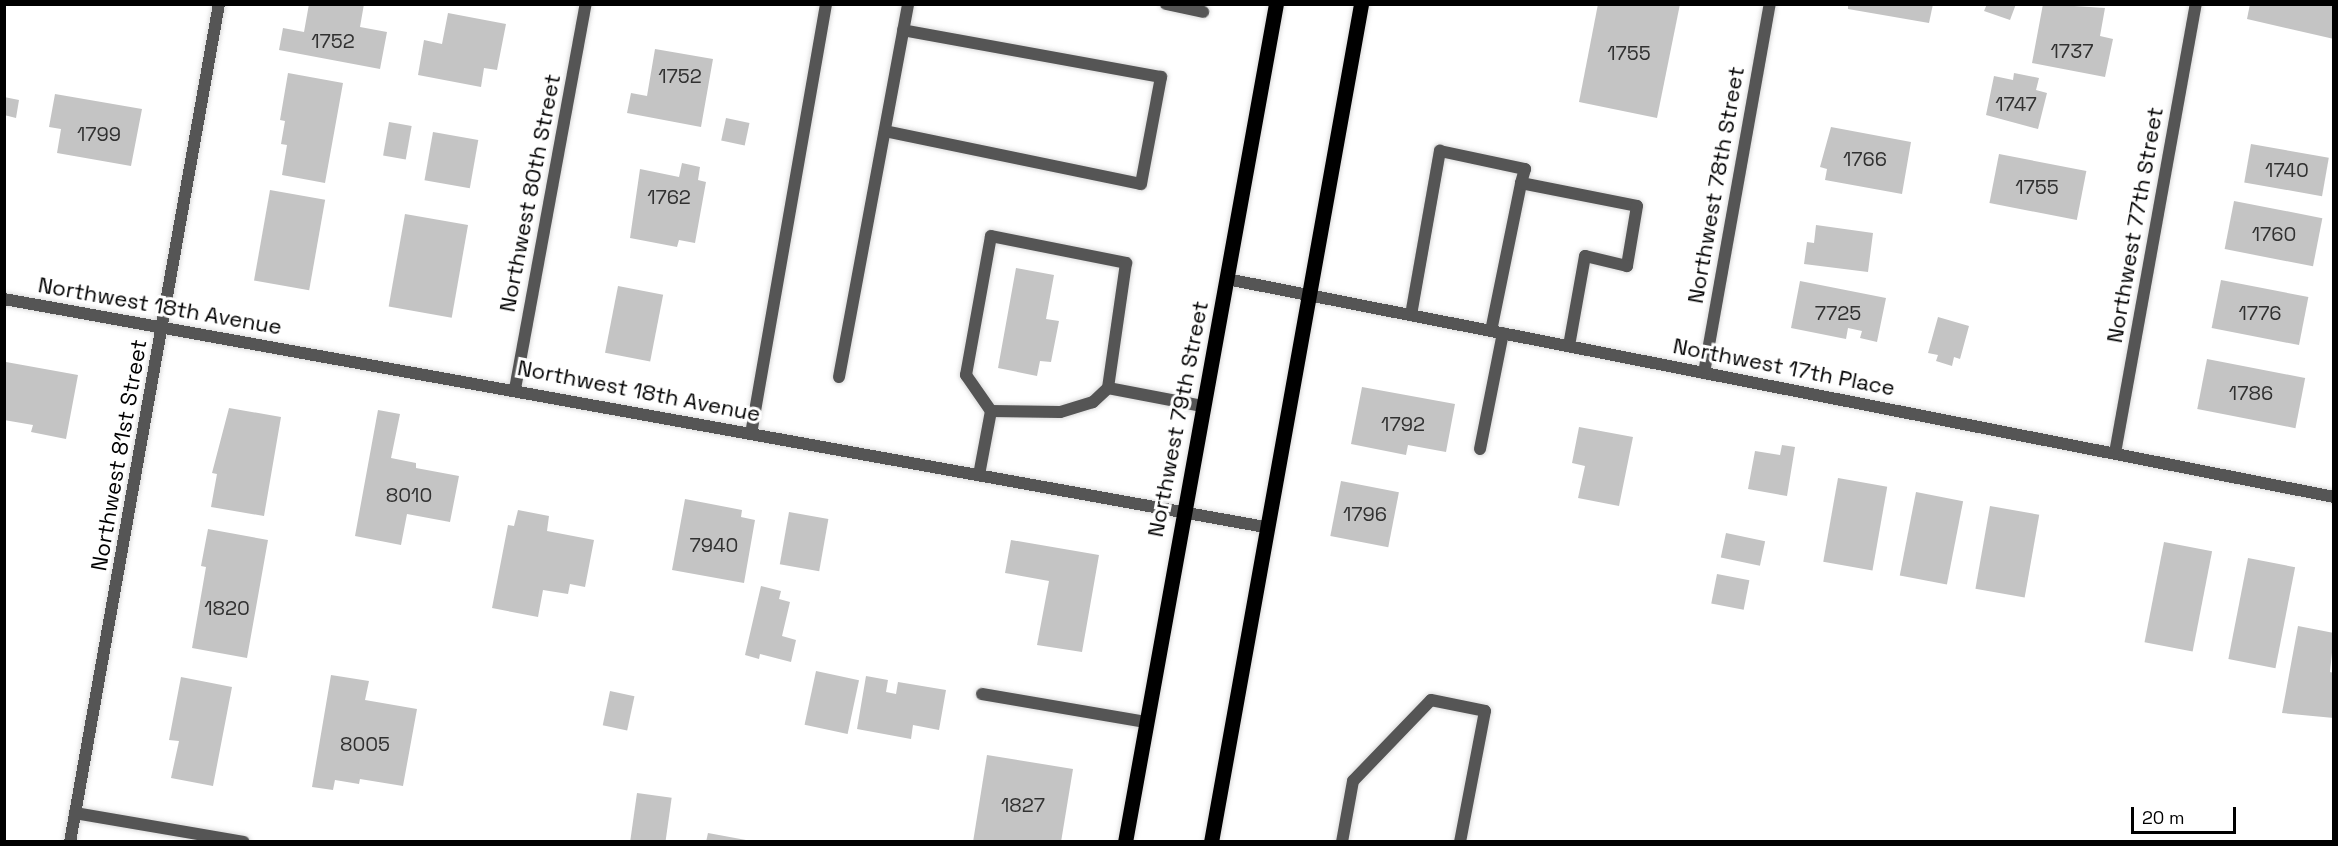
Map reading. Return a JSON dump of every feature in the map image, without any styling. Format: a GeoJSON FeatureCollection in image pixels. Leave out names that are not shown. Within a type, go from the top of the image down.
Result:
{"type":"FeatureCollection","features":[{"type":"Feature","properties":{"kind":"main road","name":"Northwest 79th Street"},"geometry":{"type":"LineString","coordinates":[[1125,842],[1182,512],[1227,279],[1276,4]]}},
{"type":"Feature","properties":{"kind":"main road"},"geometry":{"type":"LineString","coordinates":[[1211,842],[1265,527],[1361,4]]}},
{"type":"Feature","properties":{"kind":"street","name":"Northwest 81st Street"},"geometry":{"type":"LineString","coordinates":[[70,842],[164,329],[219,4]]}},
{"type":"Feature","properties":{"kind":"street","name":"Northwest 80th Street"},"geometry":{"type":"LineString","coordinates":[[515,389],[586,4]]}},
{"type":"Feature","properties":{"kind":"street"},"geometry":{"type":"LineString","coordinates":[[751,434],[826,4]]}},
{"type":"Feature","properties":{"kind":"street"},"geometry":{"type":"LineString","coordinates":[[839,377],[908,4]]}},
{"type":"Feature","properties":{"kind":"street"},"geometry":{"type":"LineString","coordinates":[[1166,4],[1203,12]]}},
{"type":"Feature","properties":{"kind":"street","name":"Northwest 78th Street"},"geometry":{"type":"LineString","coordinates":[[1704,373],[1770,4]]}},
{"type":"Feature","properties":{"kind":"street","name":"Northwest 77th Street"},"geometry":{"type":"LineString","coordinates":[[2115,453],[2196,4]]}},
{"type":"Feature","properties":{"kind":"street"},"geometry":{"type":"LineString","coordinates":[[885,131],[1141,184],[1161,78],[903,30]]}},
{"type":"Feature","properties":{"kind":"street"},"geometry":{"type":"LineString","coordinates":[[1412,315],[1440,151],[1525,169],[1480,449]]}},
{"type":"Feature","properties":{"kind":"street"},"geometry":{"type":"LineString","coordinates":[[1521,183],[1637,206],[1627,266],[1585,256],[1569,346]]}},
{"type":"Feature","properties":{"kind":"street"},"geometry":{"type":"LineString","coordinates":[[979,475],[991,411],[966,375],[991,236],[1126,263],[1108,388],[1093,402],[1060,412],[991,411]]}},
{"type":"Feature","properties":{"kind":"street","name":"Northwest 17th Place"},"geometry":{"type":"LineString","coordinates":[[1227,279],[2334,498]]}},
{"type":"Feature","properties":{"kind":"street","name":"Northwest 18th Avenue"},"geometry":{"type":"LineString","coordinates":[[4,299],[515,389],[1265,527]]}},
{"type":"Feature","properties":{"kind":"street"},"geometry":{"type":"LineString","coordinates":[[1108,388],[1202,406]]}},
{"type":"Feature","properties":{"kind":"street"},"geometry":{"type":"LineString","coordinates":[[982,694],[1146,722]]}},
{"type":"Feature","properties":{"kind":"street"},"geometry":{"type":"LineString","coordinates":[[1342,842],[1353,781],[1431,700],[1485,711],[1460,842]]}},
{"type":"Feature","properties":{"kind":"street"},"geometry":{"type":"LineString","coordinates":[[75,813],[244,842]]}},
{"type":"Feature","properties":{"kind":"building"},"geometry":{"type":"Polygon","coordinates":[[[309,4],[364,4],[360,27],[387,32],[380,69],[279,50],[283,28],[304,32],[309,4]]]}},
{"type":"Feature","properties":{"kind":"building"},"geometry":{"type":"Polygon","coordinates":[[[1598,4],[1680,4],[1657,118],[1579,102],[1598,4]]]}},
{"type":"Feature","properties":{"kind":"building"},"geometry":{"type":"Polygon","coordinates":[[[1848,4],[1933,4],[1929,23],[1848,9],[1848,4]]]}},
{"type":"Feature","properties":{"kind":"building"},"geometry":{"type":"Polygon","coordinates":[[[1987,4],[2016,4],[2010,20],[1984,11],[1987,4]]]}},
{"type":"Feature","properties":{"kind":"building"},"geometry":{"type":"Polygon","coordinates":[[[2043,4],[2105,8],[2100,36],[2113,39],[2105,77],[2032,63],[2043,4]]]}},
{"type":"Feature","properties":{"kind":"building"},"geometry":{"type":"Polygon","coordinates":[[[2250,4],[2334,4],[2334,39],[2247,19],[2250,4]]]}},
{"type":"Feature","properties":{"kind":"building"},"geometry":{"type":"Polygon","coordinates":[[[448,13],[506,24],[497,70],[484,68],[481,87],[418,75],[424,40],[442,44],[448,13]]]}},
{"type":"Feature","properties":{"kind":"building"},"geometry":{"type":"Polygon","coordinates":[[[655,49],[713,59],[701,127],[627,113],[631,93],[647,96],[655,49]]]}},
{"type":"Feature","properties":{"kind":"building"},"geometry":{"type":"Polygon","coordinates":[[[288,73],[343,83],[325,183],[282,175],[287,145],[281,144],[285,121],[280,120],[288,73]]]}},
{"type":"Feature","properties":{"kind":"building"},"geometry":{"type":"Polygon","coordinates":[[[2014,73],[2039,78],[2036,90],[2047,93],[2038,129],[1986,115],[1994,76],[2013,80],[2014,73]]]}},
{"type":"Feature","properties":{"kind":"building"},"geometry":{"type":"Polygon","coordinates":[[[55,94],[142,109],[131,166],[57,153],[61,129],[49,127],[55,94]]]}},
{"type":"Feature","properties":{"kind":"building"},"geometry":{"type":"Polygon","coordinates":[[[4,97],[19,100],[16,118],[4,115],[4,97]]]}},
{"type":"Feature","properties":{"kind":"building"},"geometry":{"type":"Polygon","coordinates":[[[726,118],[749,123],[745,145],[721,140],[726,118]]]}},
{"type":"Feature","properties":{"kind":"building"},"geometry":{"type":"Polygon","coordinates":[[[389,122],[412,126],[406,159],[383,155],[389,122]]]}},
{"type":"Feature","properties":{"kind":"building"},"geometry":{"type":"Polygon","coordinates":[[[1831,127],[1911,142],[1902,194],[1825,180],[1827,169],[1820,167],[1831,127]]]}},
{"type":"Feature","properties":{"kind":"building"},"geometry":{"type":"Polygon","coordinates":[[[433,132],[478,140],[470,188],[424,180],[433,132]]]}},
{"type":"Feature","properties":{"kind":"building"},"geometry":{"type":"Polygon","coordinates":[[[2251,144],[2329,158],[2322,196],[2244,182],[2251,144]]]}},
{"type":"Feature","properties":{"kind":"building"},"geometry":{"type":"Polygon","coordinates":[[[1999,154],[2086,171],[2077,220],[1989,203],[1999,154]]]}},
{"type":"Feature","properties":{"kind":"building"},"geometry":{"type":"Polygon","coordinates":[[[682,163],[700,167],[698,180],[706,182],[695,243],[679,240],[677,247],[630,238],[640,169],[679,177],[682,163]]]}},
{"type":"Feature","properties":{"kind":"building"},"geometry":{"type":"Polygon","coordinates":[[[270,190],[325,200],[309,290],[254,281],[270,190]]]}},
{"type":"Feature","properties":{"kind":"building"},"geometry":{"type":"Polygon","coordinates":[[[2234,201],[2322,218],[2313,266],[2225,249],[2234,201]]]}},
{"type":"Feature","properties":{"kind":"building"},"geometry":{"type":"Polygon","coordinates":[[[405,214],[468,225],[452,318],[389,307],[405,214]]]}},
{"type":"Feature","properties":{"kind":"building"},"geometry":{"type":"Polygon","coordinates":[[[1816,225],[1873,233],[1868,272],[1804,264],[1807,242],[1814,243],[1816,225]]]}},
{"type":"Feature","properties":{"kind":"building"},"geometry":{"type":"Polygon","coordinates":[[[1016,268],[1054,275],[1046,319],[1059,321],[1051,362],[1040,361],[1037,376],[998,368],[1016,268]]]}},
{"type":"Feature","properties":{"kind":"building"},"geometry":{"type":"Polygon","coordinates":[[[2221,280],[2308,297],[2299,345],[2212,328],[2221,280]]]}},
{"type":"Feature","properties":{"kind":"building"},"geometry":{"type":"Polygon","coordinates":[[[1800,281],[1886,298],[1877,342],[1860,338],[1862,331],[1848,328],[1846,339],[1791,328],[1800,281]]]}},
{"type":"Feature","properties":{"kind":"building"},"geometry":{"type":"Polygon","coordinates":[[[618,286],[663,295],[650,362],[605,353],[618,286]]]}},
{"type":"Feature","properties":{"kind":"building"},"geometry":{"type":"Polygon","coordinates":[[[1938,317],[1969,326],[1960,359],[1954,357],[1952,366],[1936,361],[1938,355],[1928,353],[1938,317]]]}},
{"type":"Feature","properties":{"kind":"building"},"geometry":{"type":"Polygon","coordinates":[[[2207,359],[2305,378],[2295,428],[2197,409],[2207,359]]]}},
{"type":"Feature","properties":{"kind":"building"},"geometry":{"type":"Polygon","coordinates":[[[6,362],[78,375],[66,439],[31,432],[33,425],[4,420],[6,362]]]}},
{"type":"Feature","properties":{"kind":"building"},"geometry":{"type":"Polygon","coordinates":[[[1362,387],[1455,404],[1446,452],[1408,445],[1406,455],[1351,444],[1362,387]]]}},
{"type":"Feature","properties":{"kind":"building"},"geometry":{"type":"Polygon","coordinates":[[[229,408],[281,417],[264,516],[211,507],[217,474],[212,473],[229,408]]]}},
{"type":"Feature","properties":{"kind":"building"},"geometry":{"type":"Polygon","coordinates":[[[378,410],[400,414],[391,458],[416,463],[416,468],[459,476],[450,522],[407,514],[401,545],[355,536],[378,410]]]}},
{"type":"Feature","properties":{"kind":"building"},"geometry":{"type":"Polygon","coordinates":[[[1579,427],[1633,437],[1619,506],[1578,498],[1585,466],[1572,463],[1579,427]]]}},
{"type":"Feature","properties":{"kind":"building"},"geometry":{"type":"Polygon","coordinates":[[[1782,445],[1795,447],[1787,496],[1748,489],[1755,451],[1780,455],[1782,445]]]}},
{"type":"Feature","properties":{"kind":"building"},"geometry":{"type":"Polygon","coordinates":[[[1838,478],[1887,487],[1872,570],[1823,562],[1838,478]]]}},
{"type":"Feature","properties":{"kind":"building"},"geometry":{"type":"Polygon","coordinates":[[[1341,481],[1399,492],[1388,547],[1330,536],[1341,481]]]}},
{"type":"Feature","properties":{"kind":"building"},"geometry":{"type":"Polygon","coordinates":[[[1916,492],[1963,501],[1947,585],[1900,575],[1916,492]]]}},
{"type":"Feature","properties":{"kind":"building"},"geometry":{"type":"Polygon","coordinates":[[[685,499],[742,510],[741,517],[755,520],[744,583],[672,570],[685,499]]]}},
{"type":"Feature","properties":{"kind":"building"},"geometry":{"type":"Polygon","coordinates":[[[1990,506],[2039,515],[2025,597],[1975,589],[1990,506]]]}},
{"type":"Feature","properties":{"kind":"building"},"geometry":{"type":"Polygon","coordinates":[[[518,510],[549,516],[547,531],[594,540],[585,587],[570,584],[568,594],[543,590],[538,617],[492,608],[508,525],[514,526],[518,510]]]}},
{"type":"Feature","properties":{"kind":"building"},"geometry":{"type":"Polygon","coordinates":[[[789,512],[828,519],[819,571],[780,564],[789,512]]]}},
{"type":"Feature","properties":{"kind":"building"},"geometry":{"type":"Polygon","coordinates":[[[208,529],[268,540],[247,658],[192,648],[206,567],[201,566],[208,529]]]}},
{"type":"Feature","properties":{"kind":"building"},"geometry":{"type":"Polygon","coordinates":[[[1726,533],[1765,541],[1760,566],[1721,557],[1726,533]]]}},
{"type":"Feature","properties":{"kind":"building"},"geometry":{"type":"Polygon","coordinates":[[[1011,540],[1099,555],[1082,652],[1037,645],[1049,581],[1005,573],[1011,540]]]}},
{"type":"Feature","properties":{"kind":"building"},"geometry":{"type":"Polygon","coordinates":[[[2164,542],[2212,551],[2193,651],[2145,642],[2164,542]]]}},
{"type":"Feature","properties":{"kind":"building"},"geometry":{"type":"Polygon","coordinates":[[[2248,558],[2295,567],[2275,668],[2228,659],[2248,558]]]}},
{"type":"Feature","properties":{"kind":"building"},"geometry":{"type":"Polygon","coordinates":[[[1717,574],[1749,580],[1744,610],[1711,603],[1717,574]]]}},
{"type":"Feature","properties":{"kind":"building"},"geometry":{"type":"Polygon","coordinates":[[[761,586],[781,591],[779,599],[790,602],[782,636],[796,640],[791,662],[760,654],[759,659],[745,655],[761,586]]]}},
{"type":"Feature","properties":{"kind":"building"},"geometry":{"type":"Polygon","coordinates":[[[2298,626],[2334,633],[2330,672],[2334,673],[2334,718],[2282,713],[2298,626]]]}},
{"type":"Feature","properties":{"kind":"building"},"geometry":{"type":"Polygon","coordinates":[[[816,671],[859,680],[848,734],[805,725],[816,671]]]}},
{"type":"Feature","properties":{"kind":"building"},"geometry":{"type":"Polygon","coordinates":[[[331,675],[369,681],[365,700],[417,709],[403,786],[360,779],[359,784],[335,780],[333,790],[312,787],[331,675]]]}},
{"type":"Feature","properties":{"kind":"building"},"geometry":{"type":"Polygon","coordinates":[[[866,676],[888,680],[886,692],[896,694],[898,682],[946,690],[939,730],[913,725],[911,739],[857,729],[866,676]]]}},
{"type":"Feature","properties":{"kind":"building"},"geometry":{"type":"Polygon","coordinates":[[[181,677],[232,687],[213,786],[171,778],[179,741],[169,740],[181,677]]]}},
{"type":"Feature","properties":{"kind":"building"},"geometry":{"type":"Polygon","coordinates":[[[610,691],[634,696],[627,730],[603,725],[610,691]]]}},
{"type":"Feature","properties":{"kind":"building"},"geometry":{"type":"Polygon","coordinates":[[[987,755],[1073,769],[1061,842],[973,842],[987,755]]]}},
{"type":"Feature","properties":{"kind":"building"},"geometry":{"type":"Polygon","coordinates":[[[637,793],[672,798],[665,842],[630,842],[637,793]]]}},
{"type":"Feature","properties":{"kind":"building"},"geometry":{"type":"Polygon","coordinates":[[[708,833],[746,840],[746,842],[706,842],[708,833]]]}}]}
